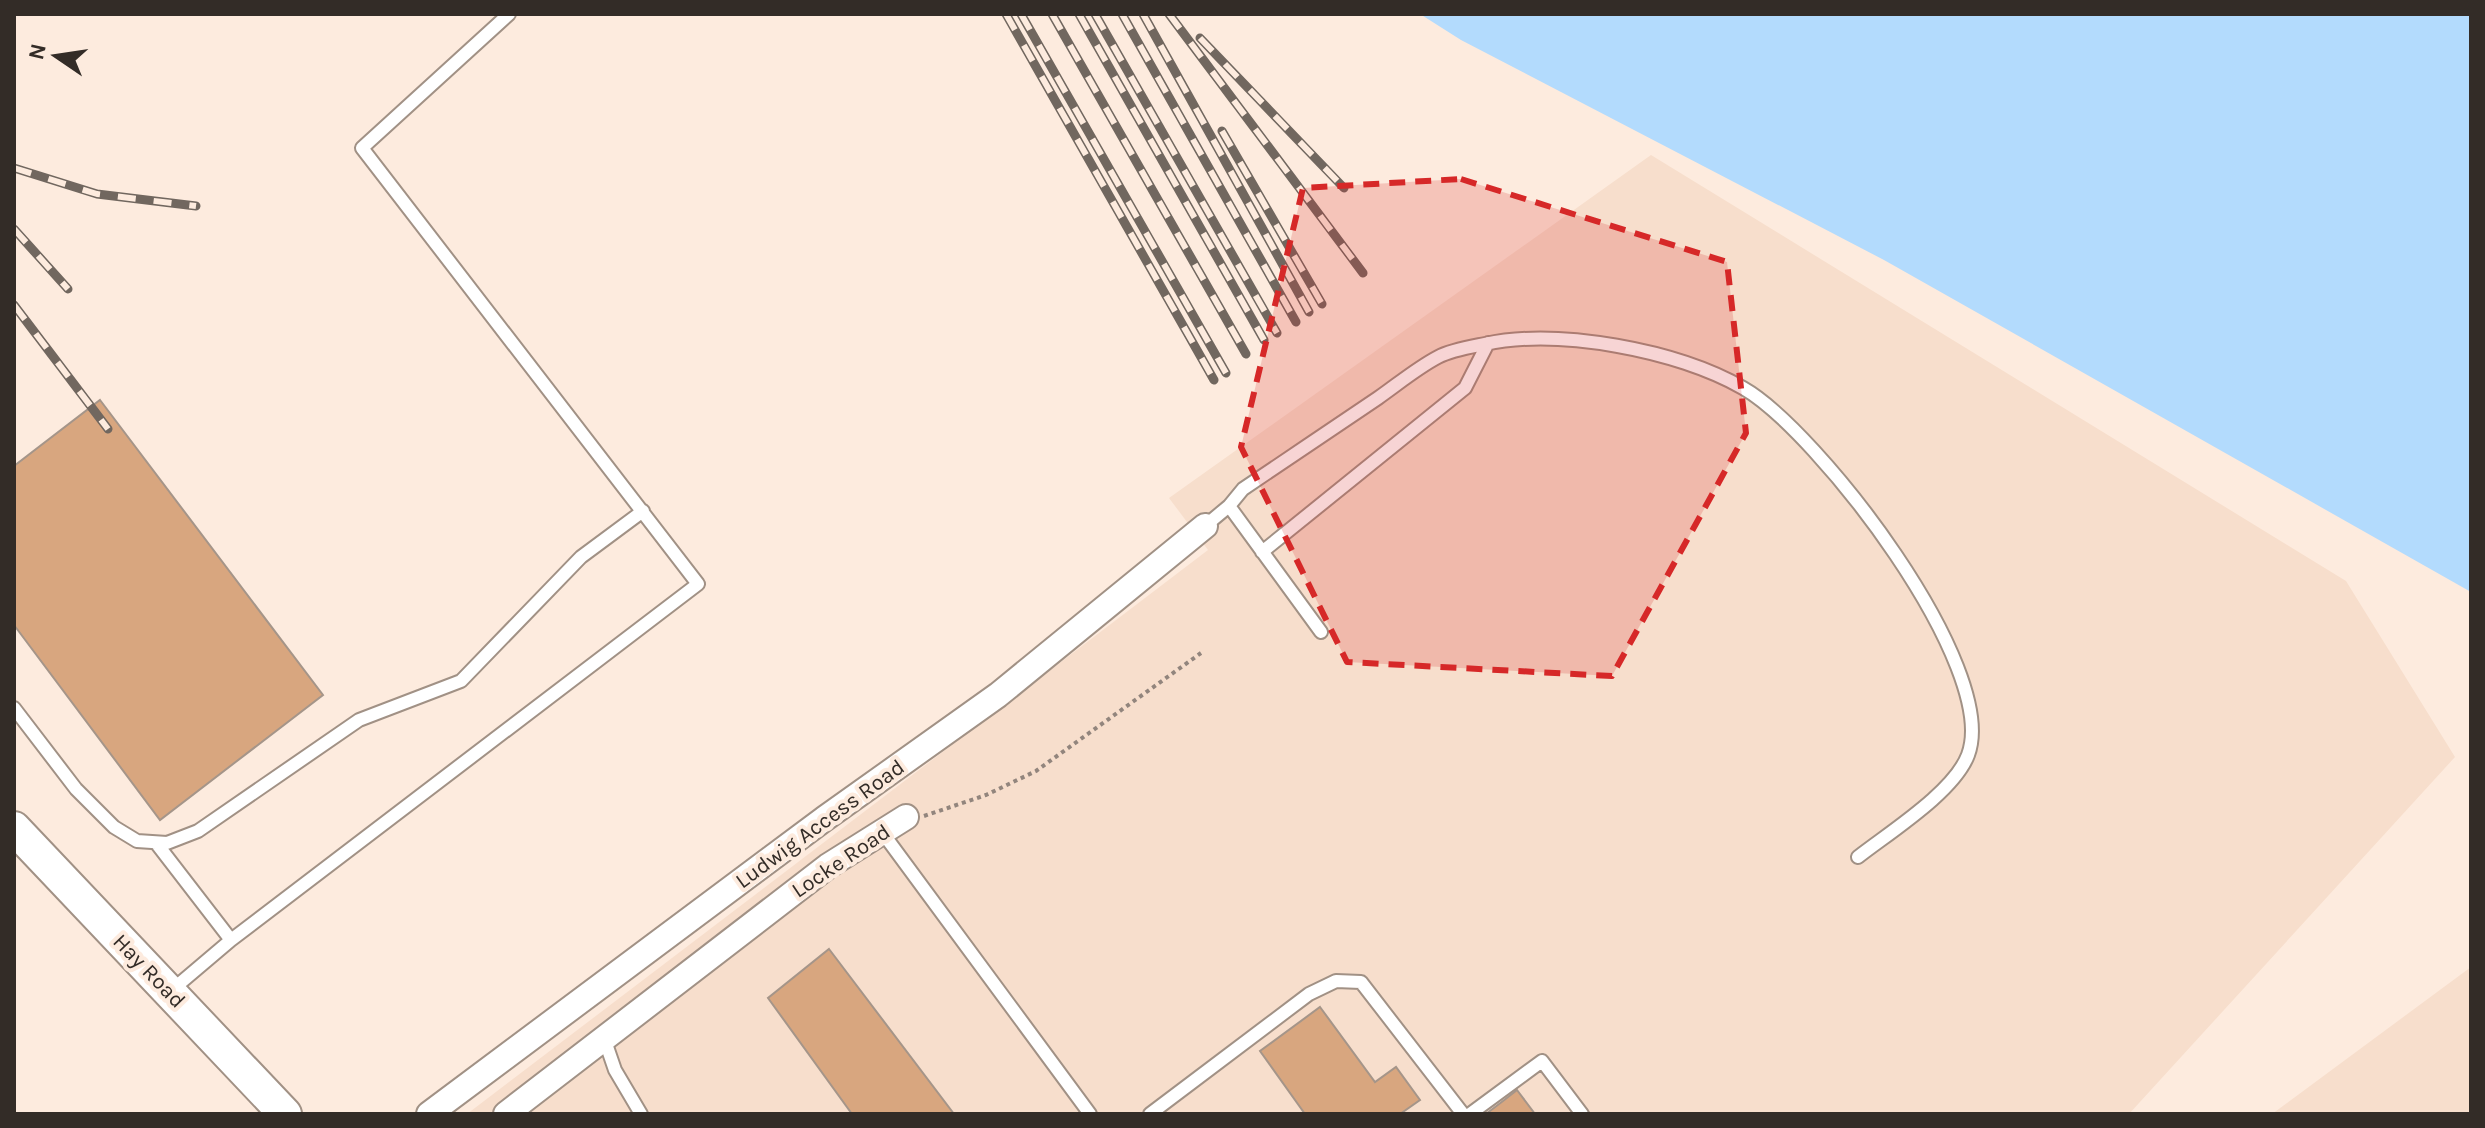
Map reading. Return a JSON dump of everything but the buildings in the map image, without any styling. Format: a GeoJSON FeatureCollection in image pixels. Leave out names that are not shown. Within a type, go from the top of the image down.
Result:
{"type":"FeatureCollection","features":[{"type":"Feature","properties":{"kind":"main road","name":"Hay Road"},"geometry":{"type":"LineString","coordinates":[[14,828],[285,1114]]}},
{"type":"Feature","properties":{"kind":"street","name":"Ludwig Access Road"},"geometry":{"type":"LineString","coordinates":[[429,1114],[998,695],[1205,526]]}},
{"type":"Feature","properties":{"kind":"street","name":"Locke Road"},"geometry":{"type":"LineString","coordinates":[[506,1114],[828,866],[906,817]]}},
{"type":"Feature","properties":{"kind":"lane"},"geometry":{"type":"LineString","coordinates":[[169,992],[231,940],[698,584],[362,148],[509,14]]}},
{"type":"Feature","properties":{"kind":"lane"},"geometry":{"type":"LineString","coordinates":[[1205,526],[1229,506],[1243,489],[1440,356],[1488,343],[1538,340],[1601,344],[1673,359],[1743,388],[1795,430],[1894,551],[1933,614],[1968,699],[1973,731],[1968,755],[1957,776],[1858,857]]}},
{"type":"Feature","properties":{"kind":"lane"},"geometry":{"type":"LineString","coordinates":[[1262,552],[1465,388],[1488,343]]}},
{"type":"Feature","properties":{"kind":"lane"},"geometry":{"type":"LineString","coordinates":[[1229,506],[1321,632]]}},
{"type":"Feature","properties":{"kind":"lane"},"geometry":{"type":"LineString","coordinates":[[14,708],[76,789],[114,827],[137,841],[157,844],[198,831],[359,720],[461,681],[581,557],[643,511]]}},
{"type":"Feature","properties":{"kind":"lane"},"geometry":{"type":"LineString","coordinates":[[882,832],[1090,1114]]}},
{"type":"Feature","properties":{"kind":"lane"},"geometry":{"type":"LineString","coordinates":[[157,844],[231,940]]}},
{"type":"Feature","properties":{"kind":"lane"},"geometry":{"type":"LineString","coordinates":[[1150,1114],[1309,994],[1336,981],[1361,982],[1463,1114]]}},
{"type":"Feature","properties":{"kind":"lane"},"geometry":{"type":"LineString","coordinates":[[604,1038],[615,1070],[641,1114]]}},
{"type":"Feature","properties":{"kind":"lane"},"geometry":{"type":"LineString","coordinates":[[1470,1114],[1542,1061],[1582,1114]]}},
{"type":"Feature","properties":{"kind":"path","name":"Locke Road"},"geometry":{"type":"LineString","coordinates":[[906,817],[930,816],[1036,771],[1201,653]]}},
{"type":"Feature","properties":{"kind":"highlighted area"},"geometry":{"type":"Polygon","coordinates":[[[1461,179],[1727,262],[1746,433],[1612,676],[1347,662],[1241,447],[1303,188],[1461,179]]]}},
{"type":"Feature","properties":{"kind":"shaded area"},"geometry":{"type":"Polygon","coordinates":[[[1651,155],[2346,581],[2455,757],[2129,1114],[467,1114],[1208,550],[1169,498],[1651,155]]]}},
{"type":"Feature","properties":{"kind":"shaded area"},"geometry":{"type":"Polygon","coordinates":[[[2471,967],[2471,1114],[2272,1114],[2471,967]]]}},
{"type":"Feature","properties":{"kind":"water"},"geometry":{"type":"Polygon","coordinates":[[[1420,14],[2471,14],[2471,592],[1884,260],[1461,40],[1420,14]]]}},
{"type":"Feature","properties":{"kind":"railway"},"geometry":{"type":"LineString","coordinates":[[1006,14],[1214,380]]}},
{"type":"Feature","properties":{"kind":"railway"},"geometry":{"type":"LineString","coordinates":[[1021,14],[1226,373]]}},
{"type":"Feature","properties":{"kind":"railway"},"geometry":{"type":"LineString","coordinates":[[1052,14],[1246,354]]}},
{"type":"Feature","properties":{"kind":"railway"},"geometry":{"type":"LineString","coordinates":[[1079,14],[1264,340]]}},
{"type":"Feature","properties":{"kind":"railway"},"geometry":{"type":"LineString","coordinates":[[1095,14],[1277,333]]}},
{"type":"Feature","properties":{"kind":"railway"},"geometry":{"type":"LineString","coordinates":[[1122,14],[1296,322]]}},
{"type":"Feature","properties":{"kind":"railway"},"geometry":{"type":"LineString","coordinates":[[1143,14],[1309,312]]}},
{"type":"Feature","properties":{"kind":"railway"},"geometry":{"type":"LineString","coordinates":[[1169,14],[1363,273]]}},
{"type":"Feature","properties":{"kind":"railway"},"geometry":{"type":"LineString","coordinates":[[1200,38],[1344,188]]}},
{"type":"Feature","properties":{"kind":"railway"},"geometry":{"type":"LineString","coordinates":[[1222,131],[1322,304]]}},
{"type":"Feature","properties":{"kind":"railway"},"geometry":{"type":"LineString","coordinates":[[14,168],[97,194],[196,206]]}},
{"type":"Feature","properties":{"kind":"railway"},"geometry":{"type":"LineString","coordinates":[[14,229],[68,289]]}},
{"type":"Feature","properties":{"kind":"railway"},"geometry":{"type":"LineString","coordinates":[[14,305],[108,429]]}}]}
